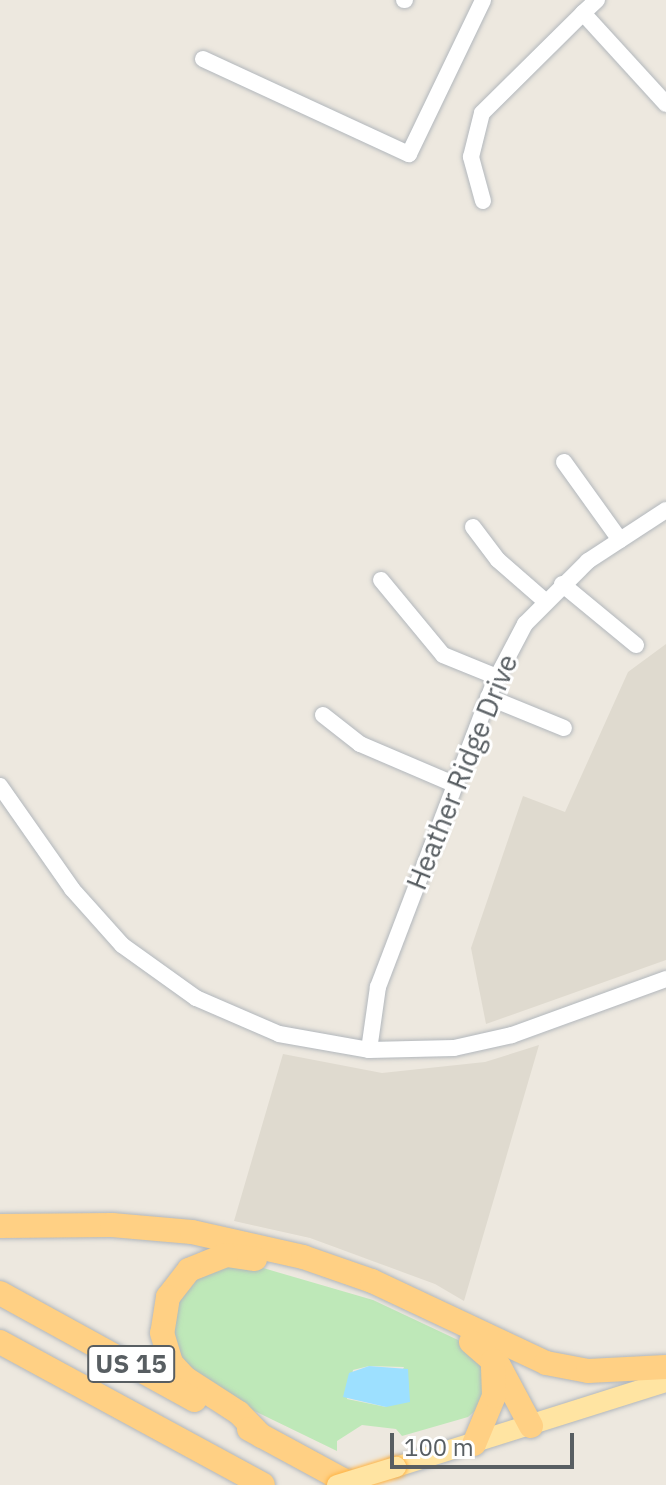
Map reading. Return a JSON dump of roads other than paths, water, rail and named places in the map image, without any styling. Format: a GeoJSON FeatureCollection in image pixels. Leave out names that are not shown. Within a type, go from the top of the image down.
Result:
{"type":"FeatureCollection","features":[{"type":"Feature","properties":{"kind":"highway"},"geometry":{"type":"LineString","coordinates":[[0,1226],[176,1230],[303,1257],[404,1294],[499,1353],[522,1378],[527,1393],[522,1401],[531,1426]]}},
{"type":"Feature","properties":{"kind":"highway"},"geometry":{"type":"LineString","coordinates":[[261,1436],[239,1413],[196,1388],[165,1350],[162,1314],[168,1297],[189,1270],[213,1259],[247,1257],[364,1292],[499,1353],[578,1370],[666,1367]]}},
{"type":"Feature","properties":{"kind":"highway","name":"US 15"},"geometry":{"type":"LineString","coordinates":[[0,1293],[352,1485]]}},
{"type":"Feature","properties":{"kind":"highway","name":"US 15"},"geometry":{"type":"LineString","coordinates":[[0,1342],[263,1485]]}},
{"type":"Feature","properties":{"kind":"highway"},"geometry":{"type":"LineString","coordinates":[[474,1444],[494,1396],[499,1353]]}},
{"type":"Feature","properties":{"kind":"main road"},"geometry":{"type":"LineString","coordinates":[[337,1485],[666,1382]]}},
{"type":"Feature","properties":{"kind":"street"},"geometry":{"type":"LineString","coordinates":[[203,59],[409,154],[483,0]]}},
{"type":"Feature","properties":{"kind":"street"},"geometry":{"type":"LineString","coordinates":[[483,201],[471,157],[482,113],[597,0]]}},
{"type":"Feature","properties":{"kind":"street"},"geometry":{"type":"LineString","coordinates":[[583,13],[666,104]]}},
{"type":"Feature","properties":{"kind":"street"},"geometry":{"type":"LineString","coordinates":[[564,462],[620,540]]}},
{"type":"Feature","properties":{"kind":"street","name":"Heather Ridge Drive"},"geometry":{"type":"LineString","coordinates":[[369,1050],[378,987],[488,697],[525,624],[562,584],[620,540],[665,512]]}},
{"type":"Feature","properties":{"kind":"street"},"geometry":{"type":"LineString","coordinates":[[473,527],[498,560],[545,601]]}},
{"type":"Feature","properties":{"kind":"street"},"geometry":{"type":"LineString","coordinates":[[381,580],[443,655],[497,677]]}},
{"type":"Feature","properties":{"kind":"street"},"geometry":{"type":"LineString","coordinates":[[562,584],[636,645]]}},
{"type":"Feature","properties":{"kind":"street"},"geometry":{"type":"LineString","coordinates":[[488,697],[564,728]]}},
{"type":"Feature","properties":{"kind":"street"},"geometry":{"type":"LineString","coordinates":[[323,715],[360,744],[454,784]]}},
{"type":"Feature","properties":{"kind":"street"},"geometry":{"type":"LineString","coordinates":[[0,786],[92,915],[159,975],[235,1019],[304,1041],[369,1050],[481,1043],[666,979]]}},
{"type":"Feature","properties":{"kind":"water"},"geometry":{"type":"Polygon","coordinates":[[[369,1366],[408,1369],[410,1402],[386,1407],[343,1397],[349,1373],[369,1366]]]}}]}
